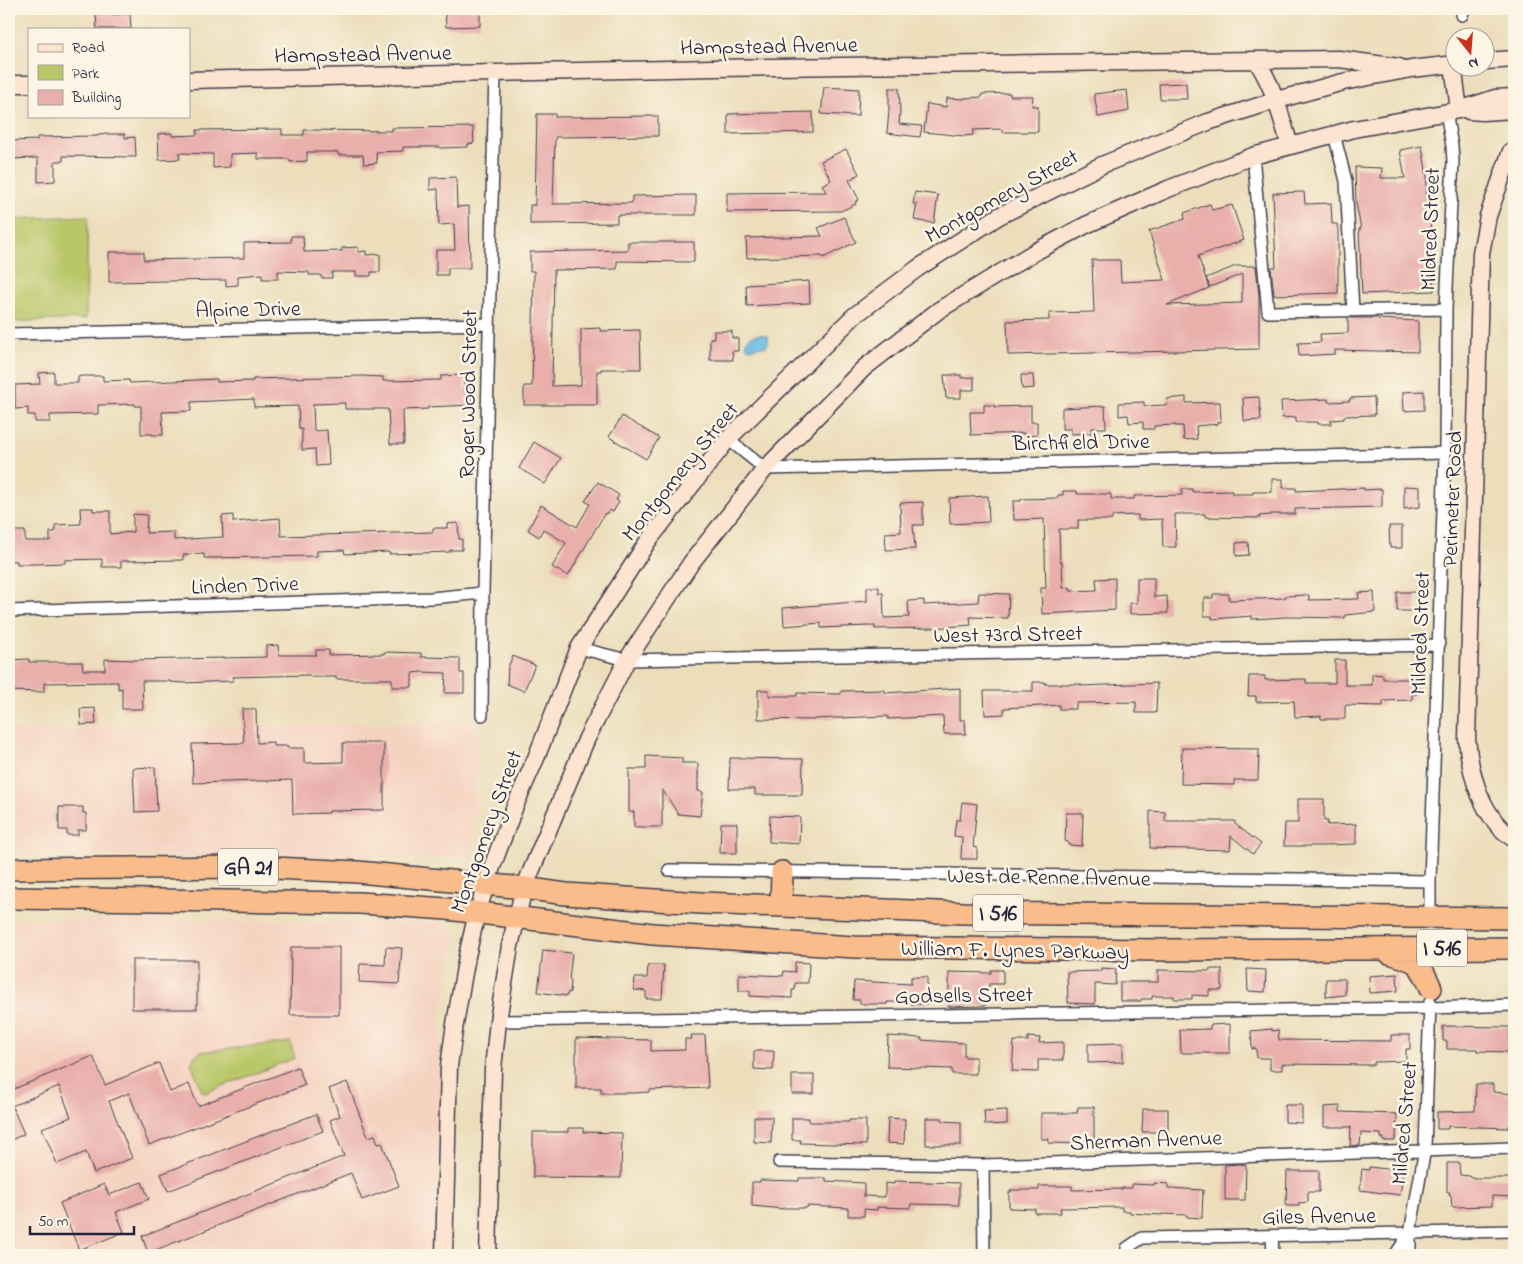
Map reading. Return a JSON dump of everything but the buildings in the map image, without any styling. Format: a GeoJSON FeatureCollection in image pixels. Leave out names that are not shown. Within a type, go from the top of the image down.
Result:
{"type":"FeatureCollection","features":[{"type":"Feature","properties":{"kind":"highway","name":"GA 21"},"geometry":{"type":"LineString","coordinates":[[9,869],[253,867],[358,872],[486,886],[524,888]]}},
{"type":"Feature","properties":{"kind":"highway"},"geometry":{"type":"LineString","coordinates":[[781,906],[782,872]]}},
{"type":"Feature","properties":{"kind":"highway","name":"William F. Lynes Parkway"},"geometry":{"type":"LineString","coordinates":[[524,888],[566,894],[701,903],[964,913],[1514,918]]}},
{"type":"Feature","properties":{"kind":"highway","name":"GA 21"},"geometry":{"type":"LineString","coordinates":[[9,898],[360,903],[447,909],[516,919]]}},
{"type":"Feature","properties":{"kind":"highway","name":"William F. Lynes Parkway"},"geometry":{"type":"LineString","coordinates":[[516,919],[653,934],[854,947],[1152,950],[1514,948]]}},
{"type":"Feature","properties":{"kind":"highway"},"geometry":{"type":"LineString","coordinates":[[1430,998],[1434,972],[1440,962],[1452,953],[1468,947]]}},
{"type":"Feature","properties":{"kind":"highway"},"geometry":{"type":"LineString","coordinates":[[1370,948],[1414,961],[1422,969],[1430,998]]}},
{"type":"Feature","properties":{"kind":"street","name":"Hampstead Avenue"},"geometry":{"type":"LineString","coordinates":[[190,80],[1339,58],[1411,69]]}},
{"type":"Feature","properties":{"kind":"street"},"geometry":{"type":"LineString","coordinates":[[1496,60],[1514,58]]}},
{"type":"Feature","properties":{"kind":"street"},"geometry":{"type":"LineString","coordinates":[[1256,60],[1267,76],[1277,100],[1290,146]]}},
{"type":"Feature","properties":{"kind":"street","name":"Montgomery Street"},"geometry":{"type":"LineString","coordinates":[[444,1255],[449,1066],[455,1024],[477,914],[486,886],[515,806],[579,648],[648,541],[728,439],[854,316],[918,268],[999,216],[1102,165],[1208,122],[1343,82],[1411,69],[1446,65]]}},
{"type":"Feature","properties":{"kind":"street","name":"Roger Wood Street"},"geometry":{"type":"LineString","coordinates":[[482,715],[495,73]]}},
{"type":"Feature","properties":{"kind":"street"},"geometry":{"type":"LineString","coordinates":[[1453,111],[1454,78]]}},
{"type":"Feature","properties":{"kind":"street"},"geometry":{"type":"LineString","coordinates":[[9,84],[28,84]]}},
{"type":"Feature","properties":{"kind":"street"},"geometry":{"type":"LineString","coordinates":[[488,1255],[493,1069],[498,1021],[516,919],[524,888],[587,738],[627,660],[691,564],[765,469],[864,368],[939,310],[1033,253],[1086,225],[1168,188],[1253,156],[1334,134],[1453,111],[1494,98],[1514,97]]}},
{"type":"Feature","properties":{"kind":"street"},"geometry":{"type":"LineString","coordinates":[[1453,111],[1514,110]]}},
{"type":"Feature","properties":{"kind":"street","name":"Mildred Street"},"geometry":{"type":"LineString","coordinates":[[1430,917],[1446,453],[1446,309],[1453,161],[1453,111]]}},
{"type":"Feature","properties":{"kind":"street"},"geometry":{"type":"LineString","coordinates":[[1334,134],[1346,181],[1353,311]]}},
{"type":"Feature","properties":{"kind":"street","name":"Perimeter Road"},"geometry":{"type":"LineString","coordinates":[[1511,151],[1488,216],[1481,253],[1467,739],[1469,762],[1483,803],[1508,835],[1514,839]]}},
{"type":"Feature","properties":{"kind":"street"},"geometry":{"type":"LineString","coordinates":[[1253,156],[1268,312],[1446,309]]}},
{"type":"Feature","properties":{"kind":"street","name":"Alpine Drive"},"geometry":{"type":"LineString","coordinates":[[9,334],[489,324]]}},
{"type":"Feature","properties":{"kind":"street"},"geometry":{"type":"LineString","coordinates":[[728,439],[765,469]]}},
{"type":"Feature","properties":{"kind":"street","name":"Birchfield Drive"},"geometry":{"type":"LineString","coordinates":[[765,469],[1446,453]]}},
{"type":"Feature","properties":{"kind":"street","name":"Linden Drive"},"geometry":{"type":"LineString","coordinates":[[9,611],[431,598],[483,593]]}},
{"type":"Feature","properties":{"kind":"street","name":"West 73rd Street"},"geometry":{"type":"LineString","coordinates":[[579,648],[627,660],[1439,645]]}},
{"type":"Feature","properties":{"kind":"street","name":"West de Renne Avenue"},"geometry":{"type":"LineString","coordinates":[[669,870],[1430,881]]}},
{"type":"Feature","properties":{"kind":"street","name":"Mildred Street"},"geometry":{"type":"LineString","coordinates":[[1395,1255],[1410,1233],[1425,1149],[1430,998]]}},
{"type":"Feature","properties":{"kind":"street","name":"Godsells Street"},"geometry":{"type":"LineString","coordinates":[[498,1021],[1430,998],[1514,1005]]}},
{"type":"Feature","properties":{"kind":"street","name":"Sherman Avenue"},"geometry":{"type":"LineString","coordinates":[[779,1162],[983,1165],[1425,1149],[1514,1148]]}},
{"type":"Feature","properties":{"kind":"street"},"geometry":{"type":"LineString","coordinates":[[983,1165],[984,1255]]}},
{"type":"Feature","properties":{"kind":"street","name":"Giles Avenue"},"geometry":{"type":"LineString","coordinates":[[1127,1252],[1142,1238],[1514,1231]]}},
{"type":"Feature","properties":{"kind":"street"},"geometry":{"type":"LineString","coordinates":[[1410,1233],[1410,1255]]}},
{"type":"Feature","properties":{"kind":"street"},"geometry":{"type":"LineString","coordinates":[[1272,1236],[1273,1255]]}},
{"type":"Feature","properties":{"kind":"shaded area"},"geometry":{"type":"Polygon","coordinates":[[[477,722],[474,858],[9,855],[9,730],[477,722]]]}},
{"type":"Feature","properties":{"kind":"shaded area"},"geometry":{"type":"Polygon","coordinates":[[[9,919],[440,923],[457,931],[441,1022],[437,1255],[9,1255],[9,919]]]}},
{"type":"Feature","properties":{"kind":"green space"},"geometry":{"type":"Polygon","coordinates":[[[88,216],[86,319],[9,322],[9,219],[88,216]]]}},
{"type":"Feature","properties":{"kind":"green space"},"geometry":{"type":"Polygon","coordinates":[[[290,1042],[295,1058],[205,1093],[202,1091],[191,1063],[200,1052],[290,1042]]]}},
{"type":"Feature","properties":{"kind":"water"},"geometry":{"type":"Polygon","coordinates":[[[760,334],[768,336],[768,342],[765,347],[760,346],[751,349],[747,347],[745,342],[751,336],[760,334]]]}}]}
